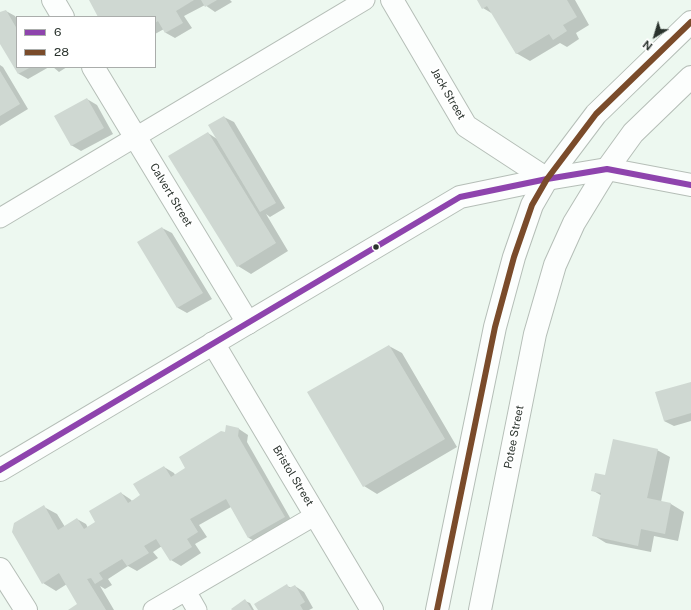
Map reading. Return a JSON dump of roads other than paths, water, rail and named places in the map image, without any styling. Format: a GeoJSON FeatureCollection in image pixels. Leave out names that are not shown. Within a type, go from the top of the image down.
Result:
{"type":"FeatureCollection","features":[{"type":"Feature","properties":{"kind":"main road"},"geometry":{"type":"LineString","coordinates":[[53,0],[62,16]]}},
{"type":"Feature","properties":{"kind":"main road","name":"Jack Street"},"geometry":{"type":"LineString","coordinates":[[392,0],[466,126],[547,179]]}},
{"type":"Feature","properties":{"kind":"main road"},"geometry":{"type":"LineString","coordinates":[[437,610],[495,327],[514,258],[532,205],[547,179],[596,114],[691,22]]}},
{"type":"Feature","properties":{"kind":"main road","name":"Calvert Street"},"geometry":{"type":"LineString","coordinates":[[94,68],[248,323]]}},
{"type":"Feature","properties":{"kind":"main road","name":"Potee Street"},"geometry":{"type":"LineString","coordinates":[[480,610],[535,334],[556,265],[574,223],[607,168],[633,133],[691,77]]}},
{"type":"Feature","properties":{"kind":"main road"},"geometry":{"type":"LineString","coordinates":[[0,470],[460,197],[607,168],[691,185]]}},
{"type":"Feature","properties":{"kind":"main road","name":"Bristol Street"},"geometry":{"type":"LineString","coordinates":[[214,343],[372,610]]}},
{"type":"Feature","properties":{"kind":"main road"},"geometry":{"type":"LineString","coordinates":[[0,569],[26,610]]}},
{"type":"Feature","properties":{"kind":"lane"},"geometry":{"type":"LineString","coordinates":[[0,218],[365,0]]}},
{"type":"Feature","properties":{"kind":"lane"},"geometry":{"type":"LineString","coordinates":[[153,610],[316,515]]}},
{"type":"Feature","properties":{"kind":"lane"},"geometry":{"type":"LineString","coordinates":[[186,591],[197,610]]}}]}
